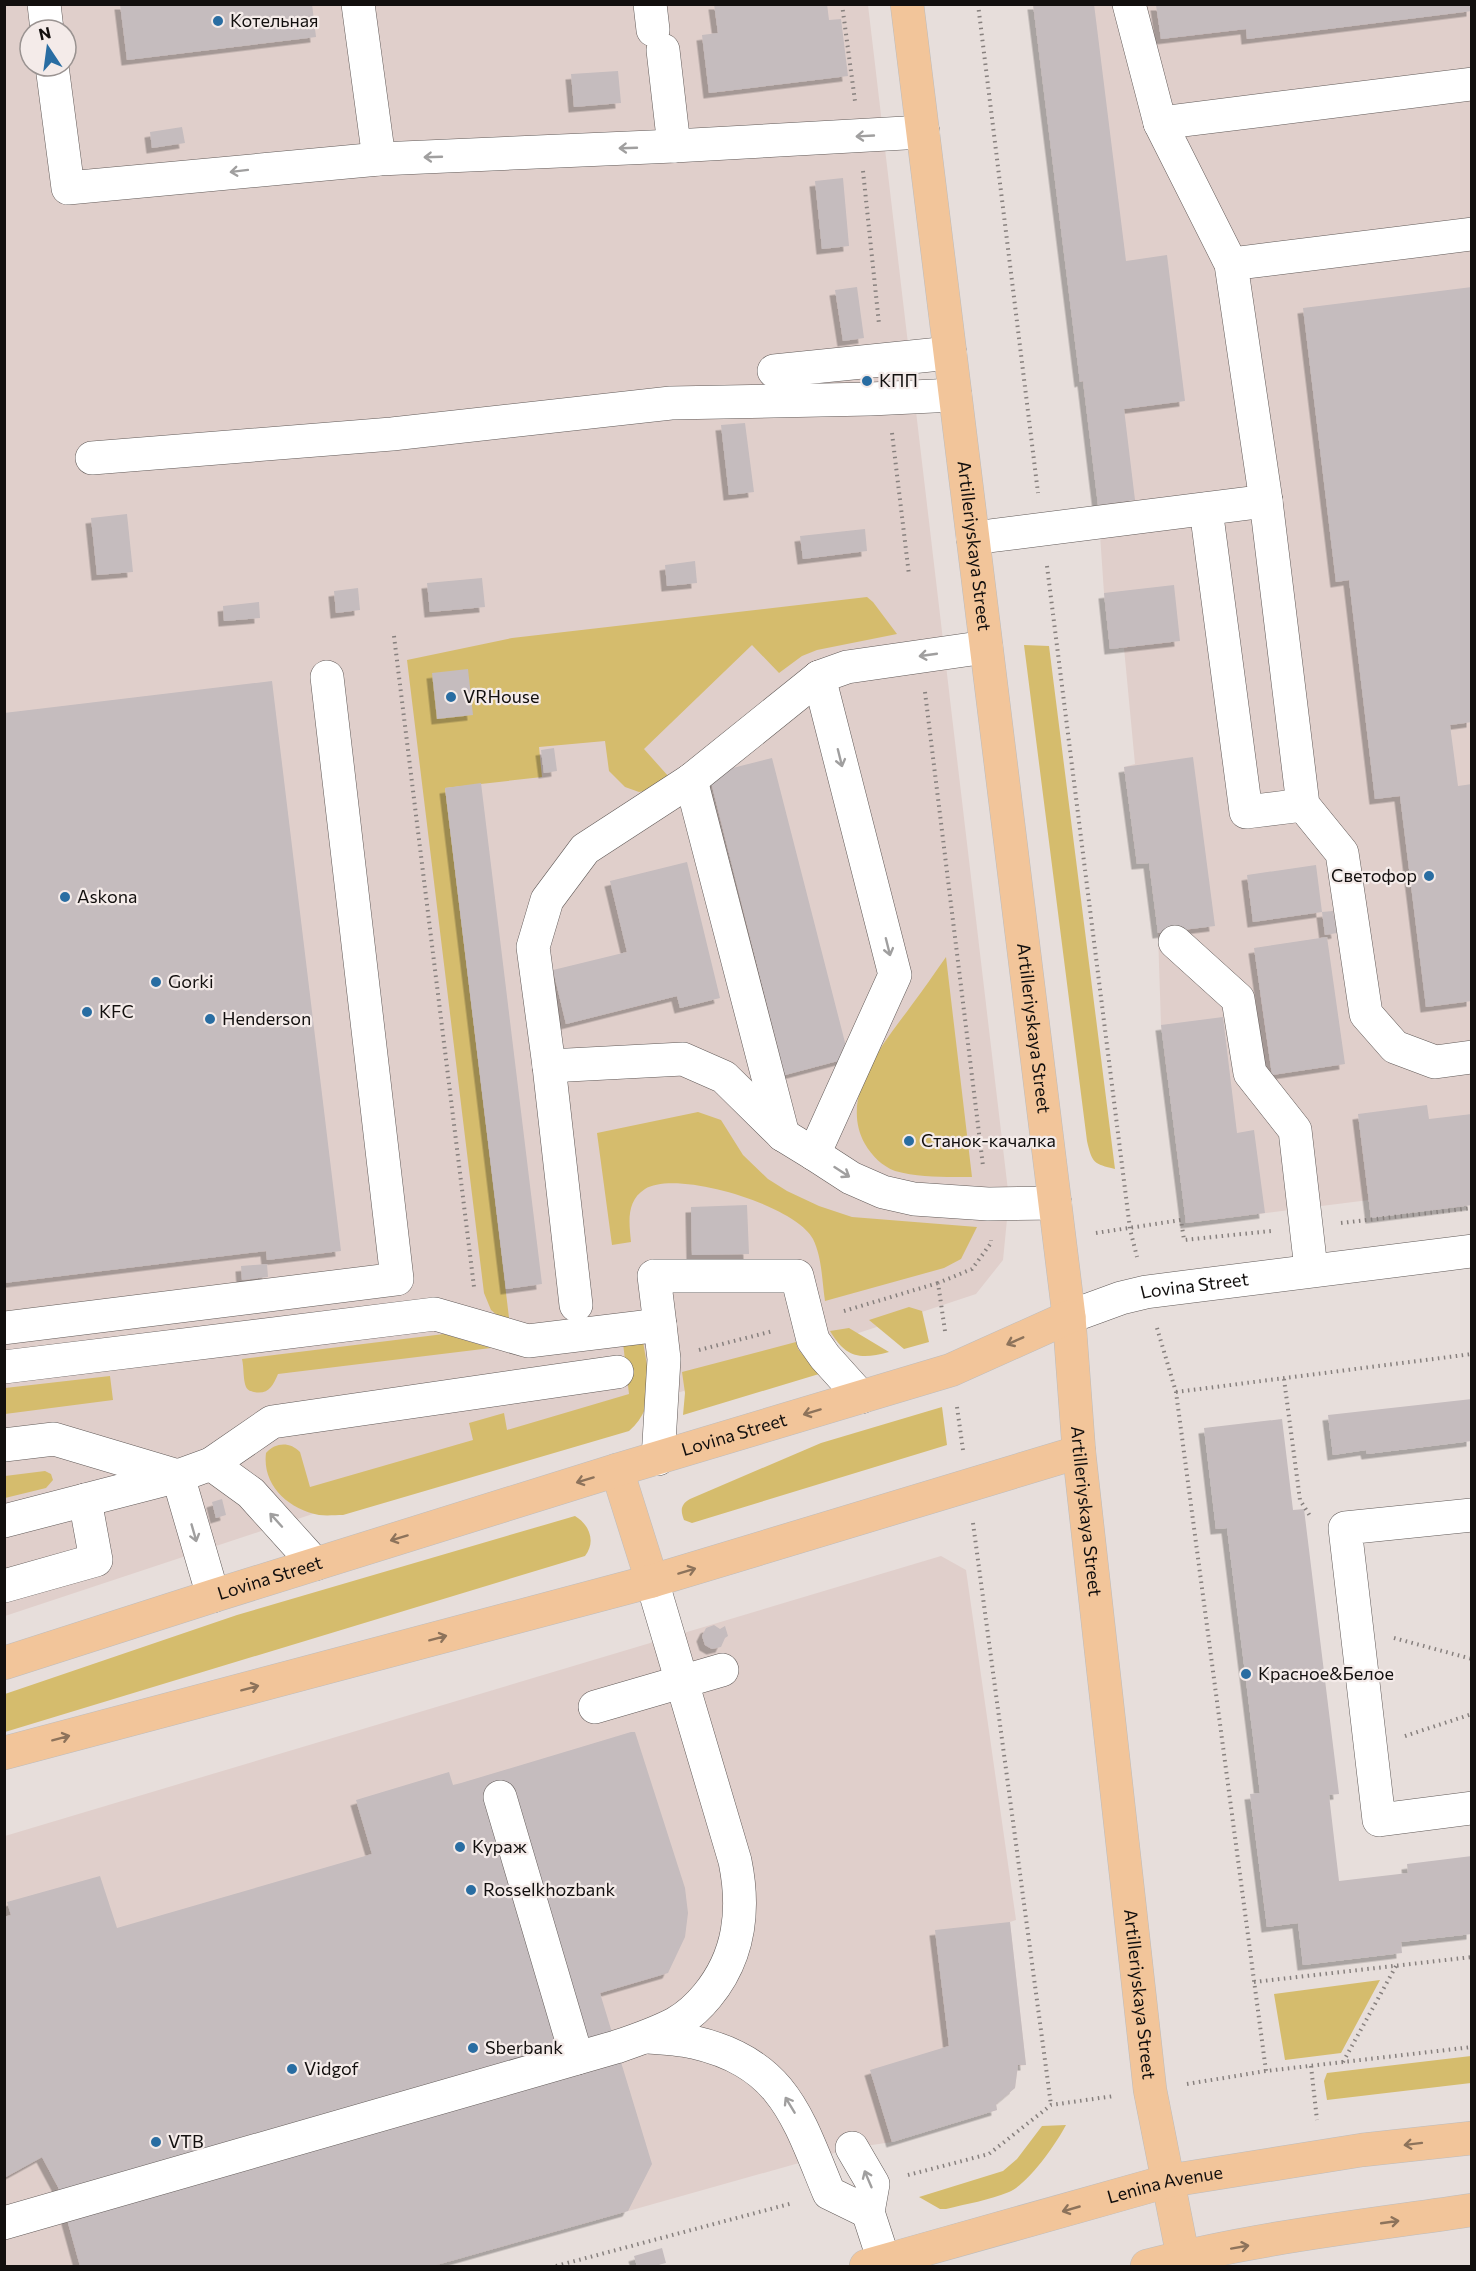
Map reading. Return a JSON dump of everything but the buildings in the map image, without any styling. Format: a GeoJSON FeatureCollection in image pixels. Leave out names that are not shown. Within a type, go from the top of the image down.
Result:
{"type":"FeatureCollection","features":[{"type":"Feature","properties":{"kind":"main road","name":"Artilleriyskaya Street"},"geometry":{"type":"LineString","coordinates":[[907,4],[1069,1317],[1079,1452],[1150,2090],[1185,2262]]}},
{"type":"Feature","properties":{"kind":"main road","name":"Lovina Street"},"geometry":{"type":"LineString","coordinates":[[4,1663],[617,1470],[951,1370],[1069,1317]]}},
{"type":"Feature","properties":{"kind":"main road"},"geometry":{"type":"LineString","coordinates":[[4,1753],[652,1581],[1079,1452]]}},
{"type":"Feature","properties":{"kind":"main road"},"geometry":{"type":"LineString","coordinates":[[617,1470],[652,1581]]}},
{"type":"Feature","properties":{"kind":"main road","name":"Lenina Avenue"},"geometry":{"type":"LineString","coordinates":[[875,2264],[1168,2181],[1362,2150],[1472,2138]]}},
{"type":"Feature","properties":{"kind":"main road"},"geometry":{"type":"LineString","coordinates":[[1147,2266],[1185,2262],[1332,2230],[1472,2210]]}},
{"type":"Feature","properties":{"kind":"street"},"geometry":{"type":"LineString","coordinates":[[358,4],[379,159]]}},
{"type":"Feature","properties":{"kind":"street"},"geometry":{"type":"LineString","coordinates":[[1129,4],[1160,123],[1231,264],[1266,501],[1303,805],[1342,853],[1366,1014],[1395,1047],[1435,1062],[1472,1057]]}},
{"type":"Feature","properties":{"kind":"street"},"geometry":{"type":"LineString","coordinates":[[655,28],[674,146]]}},
{"type":"Feature","properties":{"kind":"street"},"geometry":{"type":"LineString","coordinates":[[54,78],[68,188],[379,159],[923,132]]}},
{"type":"Feature","properties":{"kind":"street"},"geometry":{"type":"LineString","coordinates":[[1160,123],[1472,84]]}},
{"type":"Feature","properties":{"kind":"street"},"geometry":{"type":"LineString","coordinates":[[1231,264],[1472,234]]}},
{"type":"Feature","properties":{"kind":"street"},"geometry":{"type":"LineString","coordinates":[[774,371],[950,353]]}},
{"type":"Feature","properties":{"kind":"street"},"geometry":{"type":"LineString","coordinates":[[92,458],[392,434],[671,403],[955,395]]}},
{"type":"Feature","properties":{"kind":"street"},"geometry":{"type":"LineString","coordinates":[[973,538],[1266,501]]}},
{"type":"Feature","properties":{"kind":"street"},"geometry":{"type":"LineString","coordinates":[[1206,509],[1245,812],[1303,805]]}},
{"type":"Feature","properties":{"kind":"street"},"geometry":{"type":"LineString","coordinates":[[576,1305],[533,947],[547,900],[585,849],[691,780],[819,677],[847,667],[986,647]]}},
{"type":"Feature","properties":{"kind":"street"},"geometry":{"type":"LineString","coordinates":[[4,1328],[397,1279],[327,677]]}},
{"type":"Feature","properties":{"kind":"street"},"geometry":{"type":"LineString","coordinates":[[814,1154],[895,975],[819,677]]}},
{"type":"Feature","properties":{"kind":"street"},"geometry":{"type":"LineString","coordinates":[[691,780],[783,1135]]}},
{"type":"Feature","properties":{"kind":"street"},"geometry":{"type":"LineString","coordinates":[[1175,942],[1238,999],[1250,1073],[1294,1130],[1311,1269]]}},
{"type":"Feature","properties":{"kind":"street"},"geometry":{"type":"LineString","coordinates":[[549,1066],[683,1059],[724,1077],[783,1135],[852,1178],[883,1192],[914,1199],[988,1204],[1055,1203]]}},
{"type":"Feature","properties":{"kind":"street","name":"Lovina Street"},"geometry":{"type":"LineString","coordinates":[[1069,1317],[1121,1298],[1146,1292],[1311,1269],[1472,1251]]}},
{"type":"Feature","properties":{"kind":"street"},"geometry":{"type":"LineString","coordinates":[[658,1459],[664,1359],[654,1276],[797,1276],[813,1340],[861,1397]]}},
{"type":"Feature","properties":{"kind":"street"},"geometry":{"type":"LineString","coordinates":[[4,1367],[435,1314],[528,1341],[660,1325]]}},
{"type":"Feature","properties":{"kind":"street"},"geometry":{"type":"LineString","coordinates":[[4,1521],[178,1476],[212,1464],[272,1422],[617,1372]]}},
{"type":"Feature","properties":{"kind":"street"},"geometry":{"type":"LineString","coordinates":[[4,1445],[54,1439],[178,1476]]}},
{"type":"Feature","properties":{"kind":"street"},"geometry":{"type":"LineString","coordinates":[[212,1464],[251,1493],[315,1564]]}},
{"type":"Feature","properties":{"kind":"street"},"geometry":{"type":"LineString","coordinates":[[178,1476],[213,1596]]}},
{"type":"Feature","properties":{"kind":"street"},"geometry":{"type":"LineString","coordinates":[[4,1586],[96,1560],[85,1500]]}},
{"type":"Feature","properties":{"kind":"street"},"geometry":{"type":"LineString","coordinates":[[1472,1515],[1345,1528],[1379,1820],[1472,1808]]}},
{"type":"Feature","properties":{"kind":"street"},"geometry":{"type":"LineString","coordinates":[[4,2223],[616,2047],[647,2037],[677,2022],[696,2009],[728,1966],[736,1943],[741,1898],[735,1861],[652,1581]]}},
{"type":"Feature","properties":{"kind":"street"},"geometry":{"type":"LineString","coordinates":[[595,1707],[722,1670]]}},
{"type":"Feature","properties":{"kind":"street"},"geometry":{"type":"LineString","coordinates":[[500,1797],[577,2058]]}},
{"type":"Feature","properties":{"kind":"street"},"geometry":{"type":"LineString","coordinates":[[647,2037],[692,2042],[718,2050],[756,2068],[773,2082],[786,2098],[798,2119],[829,2193],[870,2198]]}},
{"type":"Feature","properties":{"kind":"street"},"geometry":{"type":"LineString","coordinates":[[852,2148],[870,2198],[875,2264]]}},
{"type":"Feature","properties":{"kind":"path"},"geometry":{"type":"LineString","coordinates":[[842,4],[860,136],[883,359]]}},
{"type":"Feature","properties":{"kind":"path"},"geometry":{"type":"LineString","coordinates":[[978,4],[1130,1229],[1176,1392],[1266,2072]]}},
{"type":"Feature","properties":{"kind":"path"},"geometry":{"type":"LineString","coordinates":[[879,398],[909,575]]}},
{"type":"Feature","properties":{"kind":"path"},"geometry":{"type":"LineString","coordinates":[[394,636],[479,1327]]}},
{"type":"Feature","properties":{"kind":"path"},"geometry":{"type":"LineString","coordinates":[[1176,1392],[1472,1354]]}},
{"type":"Feature","properties":{"kind":"path"},"geometry":{"type":"LineString","coordinates":[[1284,1379],[1300,1500],[1318,1530],[1345,1528]]}},
{"type":"Feature","properties":{"kind":"path"},"geometry":{"type":"LineString","coordinates":[[1357,1628],[1472,1659]]}},
{"type":"Feature","properties":{"kind":"path"},"geometry":{"type":"LineString","coordinates":[[1371,1748],[1472,1714]]}},
{"type":"Feature","properties":{"kind":"path"},"geometry":{"type":"LineString","coordinates":[[1254,1982],[1472,1957]]}},
{"type":"Feature","properties":{"kind":"path"},"geometry":{"type":"LineString","coordinates":[[1343,2062],[1396,1966]]}},
{"type":"Feature","properties":{"kind":"path"},"geometry":{"type":"LineString","coordinates":[[870,2198],[989,2154],[1051,2105],[1266,2072],[1472,2047]]}},
{"type":"Feature","properties":{"kind":"path"},"geometry":{"type":"LineString","coordinates":[[556,2266],[829,2193]]}},
{"type":"Feature","properties":{"kind":"shaded area"},"geometry":{"type":"Polygon","coordinates":[[[4,5],[868,5],[1009,1199],[1003,1260],[976,1294],[5,1616],[4,5]]]}},
{"type":"Feature","properties":{"kind":"shaded area"},"geometry":{"type":"Polygon","coordinates":[[[1033,5],[1471,5],[1471,1205],[1371,1218],[1369,1200],[1186,1223],[1161,1025],[1158,933],[1149,863],[1137,864],[1124,767],[1135,764],[1124,648],[1110,649],[1098,505],[1083,382],[1080,382],[1033,5]]]}},
{"type":"Feature","properties":{"kind":"shaded area"},"geometry":{"type":"Polygon","coordinates":[[[867,597],[897,634],[817,650],[802,656],[779,673],[752,645],[644,749],[669,777],[655,789],[639,792],[625,787],[609,771],[605,741],[539,747],[542,777],[445,788],[510,1326],[491,1310],[484,1293],[407,660],[512,638],[867,597]]]}},
{"type":"Feature","properties":{"kind":"shaded area"},"geometry":{"type":"Polygon","coordinates":[[[1024,645],[1049,646],[1115,1169],[1102,1166],[1095,1161],[1087,1141],[1024,645]]]}},
{"type":"Feature","properties":{"kind":"shaded area"},"geometry":{"type":"Polygon","coordinates":[[[946,957],[972,1177],[924,1176],[890,1169],[871,1153],[858,1126],[857,1107],[861,1089],[877,1053],[946,957]]]}},
{"type":"Feature","properties":{"kind":"shaded area"},"geometry":{"type":"Polygon","coordinates":[[[698,1112],[721,1120],[743,1155],[768,1179],[819,1206],[852,1217],[977,1227],[961,1259],[944,1268],[825,1301],[816,1246],[802,1226],[784,1214],[734,1194],[682,1184],[660,1184],[645,1189],[635,1200],[630,1212],[631,1242],[612,1245],[597,1133],[698,1112]]]}},
{"type":"Feature","properties":{"kind":"shaded area"},"geometry":{"type":"Polygon","coordinates":[[[909,1307],[922,1311],[929,1342],[904,1349],[869,1320],[909,1307]]]}},
{"type":"Feature","properties":{"kind":"shaded area"},"geometry":{"type":"Polygon","coordinates":[[[849,1328],[889,1352],[862,1356],[848,1352],[830,1331],[849,1328]]]}},
{"type":"Feature","properties":{"kind":"shaded area"},"geometry":{"type":"Polygon","coordinates":[[[444,1334],[491,1348],[278,1374],[272,1386],[259,1393],[250,1391],[245,1384],[242,1359],[444,1334]]]}},
{"type":"Feature","properties":{"kind":"shaded area"},"geometry":{"type":"Polygon","coordinates":[[[643,1341],[649,1389],[644,1411],[629,1431],[343,1515],[319,1515],[297,1507],[279,1494],[268,1475],[266,1453],[279,1445],[292,1446],[300,1452],[310,1487],[473,1440],[469,1423],[504,1413],[507,1430],[629,1394],[623,1343],[643,1341]]]}},
{"type":"Feature","properties":{"kind":"shaded area"},"geometry":{"type":"Polygon","coordinates":[[[796,1342],[798,1349],[819,1374],[683,1415],[685,1393],[682,1372],[796,1342]]]}},
{"type":"Feature","properties":{"kind":"shaded area"},"geometry":{"type":"Polygon","coordinates":[[[110,1376],[113,1400],[5,1414],[5,1388],[110,1376]]]}},
{"type":"Feature","properties":{"kind":"shaded area"},"geometry":{"type":"Polygon","coordinates":[[[942,1407],[947,1445],[692,1523],[684,1520],[682,1508],[690,1499],[821,1443],[942,1407]]]}},
{"type":"Feature","properties":{"kind":"shaded area"},"geometry":{"type":"Polygon","coordinates":[[[45,1471],[51,1474],[53,1480],[46,1488],[5,1498],[5,1476],[45,1471]]]}},
{"type":"Feature","properties":{"kind":"shaded area"},"geometry":{"type":"Polygon","coordinates":[[[575,1516],[590,1534],[590,1545],[585,1556],[5,1732],[5,1694],[237,1615],[575,1516]]]}},
{"type":"Feature","properties":{"kind":"shaded area"},"geometry":{"type":"Polygon","coordinates":[[[941,1556],[966,1570],[1016,1920],[1010,1922],[1026,2065],[1018,2066],[1015,2088],[996,2104],[997,2110],[892,2142],[852,2148],[434,2266],[5,2266],[5,1836],[941,1556]]]}},
{"type":"Feature","properties":{"kind":"shaded area"},"geometry":{"type":"Polygon","coordinates":[[[1380,1980],[1341,2053],[1285,2060],[1274,1994],[1380,1980]]]}},
{"type":"Feature","properties":{"kind":"shaded area"},"geometry":{"type":"Polygon","coordinates":[[[1471,2056],[1471,2083],[1327,2100],[1324,2081],[1327,2073],[1471,2056]]]}},
{"type":"Feature","properties":{"kind":"shaded area"},"geometry":{"type":"Polygon","coordinates":[[[1066,2125],[1033,2172],[1009,2192],[946,2209],[940,2209],[919,2197],[1003,2171],[1017,2159],[1042,2126],[1066,2125]]]}},
{"type":"Feature","properties":{"kind":"place","name":"Котельная"},"geometry":{"type":"Point","coordinates":[218,21]}},
{"type":"Feature","properties":{"kind":"place","name":"КПП"},"geometry":{"type":"Point","coordinates":[867,381]}},
{"type":"Feature","properties":{"kind":"place","name":"VRHouse"},"geometry":{"type":"Point","coordinates":[451,697]}},
{"type":"Feature","properties":{"kind":"place","name":"Светофор"},"geometry":{"type":"Point","coordinates":[1429,876]}},
{"type":"Feature","properties":{"kind":"place","name":"Askona"},"geometry":{"type":"Point","coordinates":[65,897]}},
{"type":"Feature","properties":{"kind":"place","name":"Gorki"},"geometry":{"type":"Point","coordinates":[156,982]}},
{"type":"Feature","properties":{"kind":"place","name":"KFC"},"geometry":{"type":"Point","coordinates":[87,1012]}},
{"type":"Feature","properties":{"kind":"place","name":"Henderson"},"geometry":{"type":"Point","coordinates":[210,1019]}},
{"type":"Feature","properties":{"kind":"place","name":"Станок-качалка"},"geometry":{"type":"Point","coordinates":[909,1141]}},
{"type":"Feature","properties":{"kind":"place","name":"Красное&Белое"},"geometry":{"type":"Point","coordinates":[1246,1674]}},
{"type":"Feature","properties":{"kind":"place","name":"Кураж"},"geometry":{"type":"Point","coordinates":[460,1847]}},
{"type":"Feature","properties":{"kind":"place","name":"Rosselkhozbank"},"geometry":{"type":"Point","coordinates":[471,1890]}},
{"type":"Feature","properties":{"kind":"place","name":"Sberbank"},"geometry":{"type":"Point","coordinates":[473,2048]}},
{"type":"Feature","properties":{"kind":"place","name":"Vidgof"},"geometry":{"type":"Point","coordinates":[292,2069]}},
{"type":"Feature","properties":{"kind":"place","name":"VTB"},"geometry":{"type":"Point","coordinates":[156,2142]}}]}
